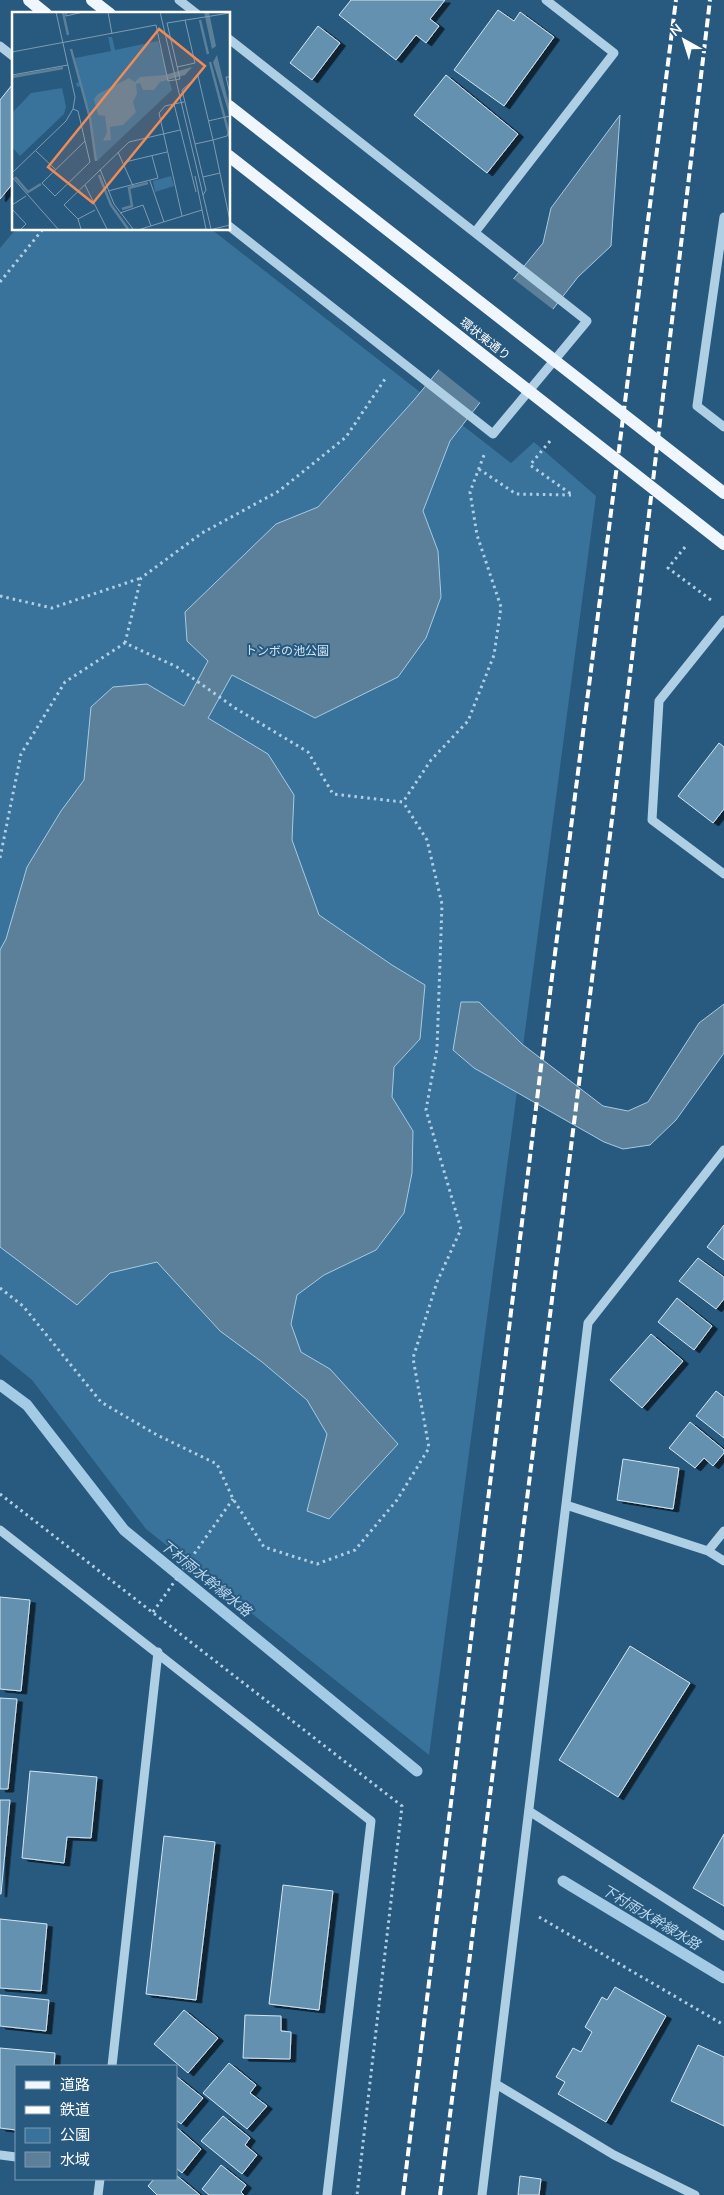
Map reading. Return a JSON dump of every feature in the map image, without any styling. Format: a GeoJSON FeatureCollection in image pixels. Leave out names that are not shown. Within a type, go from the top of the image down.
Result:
{"type":"FeatureCollection","features":[{"type":"Feature","properties":{"kind":"main road"},"geometry":{"type":"LineString","coordinates":[[29,0],[44,12]]}},
{"type":"Feature","properties":{"kind":"main road"},"geometry":{"type":"LineString","coordinates":[[92,0],[107,12]]}},
{"type":"Feature","properties":{"kind":"main road","name":"環状東通り"},"geometry":{"type":"LineString","coordinates":[[230,107],[724,493]]}},
{"type":"Feature","properties":{"kind":"main road","name":"環状東通り"},"geometry":{"type":"LineString","coordinates":[[230,157],[724,544]]}},
{"type":"Feature","properties":{"kind":"street"},"geometry":{"type":"LineString","coordinates":[[179,0],[194,12]]}},
{"type":"Feature","properties":{"kind":"street"},"geometry":{"type":"LineString","coordinates":[[476,232],[614,53],[546,0]]}},
{"type":"Feature","properties":{"kind":"street"},"geometry":{"type":"LineString","coordinates":[[230,40],[587,321],[493,434],[230,227]]}},
{"type":"Feature","properties":{"kind":"street"},"geometry":{"type":"LineString","coordinates":[[0,46],[12,55]]}},
{"type":"Feature","properties":{"kind":"street"},"geometry":{"type":"LineString","coordinates":[[724,217],[697,406],[724,427]]}},
{"type":"Feature","properties":{"kind":"street"},"geometry":{"type":"LineString","coordinates":[[724,620],[659,701],[652,820],[724,874]]}},
{"type":"Feature","properties":{"kind":"street"},"geometry":{"type":"LineString","coordinates":[[482,2195],[588,1323],[724,1150]]}},
{"type":"Feature","properties":{"kind":"street"},"geometry":{"type":"LineString","coordinates":[[566,1504],[708,1551],[724,1561]]}},
{"type":"Feature","properties":{"kind":"street"},"geometry":{"type":"LineString","coordinates":[[0,1530],[158,1652],[371,1821],[327,2195]]}},
{"type":"Feature","properties":{"kind":"street"},"geometry":{"type":"LineString","coordinates":[[708,1551],[724,1531]]}},
{"type":"Feature","properties":{"kind":"street"},"geometry":{"type":"LineString","coordinates":[[112,2065],[158,1652]]}},
{"type":"Feature","properties":{"kind":"street"},"geometry":{"type":"LineString","coordinates":[[528,1811],[724,1936]]}},
{"type":"Feature","properties":{"kind":"street"},"geometry":{"type":"LineString","coordinates":[[496,2084],[614,2155],[695,2195]]}},
{"type":"Feature","properties":{"kind":"street"},"geometry":{"type":"LineString","coordinates":[[0,2155],[15,2156]]}},
{"type":"Feature","properties":{"kind":"street"},"geometry":{"type":"LineString","coordinates":[[98,2195],[100,2180]]}},
{"type":"Feature","properties":{"kind":"path"},"geometry":{"type":"LineString","coordinates":[[0,282],[42,230]]}},
{"type":"Feature","properties":{"kind":"path"},"geometry":{"type":"LineString","coordinates":[[0,596],[52,608],[140,578],[202,534],[279,491],[346,437],[398,360]]}},
{"type":"Feature","properties":{"kind":"path"},"geometry":{"type":"LineString","coordinates":[[403,802],[431,760],[468,721],[494,655],[501,607],[477,535],[470,492],[493,434]]}},
{"type":"Feature","properties":{"kind":"path"},"geometry":{"type":"LineString","coordinates":[[478,469],[516,494],[571,495],[530,465],[550,442]]}},
{"type":"Feature","properties":{"kind":"path"},"geometry":{"type":"LineString","coordinates":[[685,547],[668,568],[716,603]]}},
{"type":"Feature","properties":{"kind":"path"},"geometry":{"type":"LineString","coordinates":[[0,858],[21,754],[65,682],[126,644],[140,578]]}},
{"type":"Feature","properties":{"kind":"path"},"geometry":{"type":"LineString","coordinates":[[126,644],[176,668],[235,708],[308,752],[333,794],[403,802]]}},
{"type":"Feature","properties":{"kind":"path"},"geometry":{"type":"LineString","coordinates":[[0,1288],[23,1306],[101,1402],[157,1436],[217,1464],[233,1499],[264,1547],[318,1564],[355,1550],[397,1500],[429,1448],[413,1358],[437,1282],[461,1230],[426,1110],[437,1049],[442,904],[427,840],[403,802]]}},
{"type":"Feature","properties":{"kind":"path"},"geometry":{"type":"LineString","coordinates":[[0,1494],[402,1806],[357,2195]]}},
{"type":"Feature","properties":{"kind":"path"},"geometry":{"type":"LineString","coordinates":[[153,1612],[233,1499]]}},
{"type":"Feature","properties":{"kind":"path"},"geometry":{"type":"LineString","coordinates":[[518,1900],[532,1912],[724,2025]]}},
{"type":"Feature","properties":{"kind":"green space","name":"トンボの池公園"},"geometry":{"type":"Polygon","coordinates":[[[15,230],[212,230],[511,463],[534,442],[596,496],[429,1755],[146,1529],[32,1380],[0,1354],[0,248],[15,230]]]}},
{"type":"Feature","properties":{"kind":"water"},"geometry":{"type":"Polygon","coordinates":[[[620,115],[611,246],[578,277],[450,441],[423,511],[438,551],[441,597],[426,638],[398,677],[315,718],[232,675],[208,718],[268,754],[294,795],[292,840],[319,915],[425,985],[420,1039],[394,1067],[392,1097],[413,1131],[412,1173],[404,1213],[376,1250],[324,1275],[297,1295],[291,1324],[301,1352],[330,1369],[398,1444],[329,1519],[307,1511],[327,1434],[307,1400],[262,1362],[220,1331],[157,1262],[110,1273],[77,1305],[0,1247],[0,950],[6,939],[27,867],[61,811],[84,780],[91,707],[113,687],[147,684],[184,706],[208,661],[187,641],[185,612],[276,524],[318,507],[414,400],[543,243],[551,208],[620,115]]]}},
{"type":"Feature","properties":{"kind":"water"},"geometry":{"type":"Polygon","coordinates":[[[461,1002],[479,1002],[522,1044],[603,1106],[628,1111],[648,1102],[699,1023],[724,1004],[724,1053],[676,1120],[650,1145],[623,1149],[604,1142],[474,1068],[453,1050],[461,1002]]]}},
{"type":"Feature","properties":{"kind":"pier"},"geometry":{"type":"Polygon","coordinates":[[[511,277],[555,311],[482,404],[437,368],[511,277]]]}},
{"type":"Feature","properties":{"kind":"building"},"geometry":{"type":"Polygon","coordinates":[[[351,0],[445,0],[430,19],[439,26],[426,43],[416,35],[396,60],[339,15],[351,0]]]}},
{"type":"Feature","properties":{"kind":"building"},"geometry":{"type":"Polygon","coordinates":[[[498,10],[514,21],[520,12],[554,37],[504,106],[454,70],[498,10]]]}},
{"type":"Feature","properties":{"kind":"building"},"geometry":{"type":"Polygon","coordinates":[[[318,26],[340,43],[312,80],[290,63],[318,26]]]}},
{"type":"Feature","properties":{"kind":"building"},"geometry":{"type":"Polygon","coordinates":[[[446,75],[518,134],[487,173],[414,115],[446,75]]]}},
{"type":"Feature","properties":{"kind":"building"},"geometry":{"type":"Polygon","coordinates":[[[12,85],[12,184],[0,199],[0,100],[12,85]]]}},
{"type":"Feature","properties":{"kind":"building"},"geometry":{"type":"Polygon","coordinates":[[[719,743],[724,747],[724,809],[713,823],[678,796],[719,743]]]}},
{"type":"Feature","properties":{"kind":"building"},"geometry":{"type":"Polygon","coordinates":[[[724,1225],[724,1260],[707,1247],[724,1225]]]}},
{"type":"Feature","properties":{"kind":"building"},"geometry":{"type":"Polygon","coordinates":[[[698,1258],[724,1277],[724,1299],[716,1309],[679,1281],[698,1258]]]}},
{"type":"Feature","properties":{"kind":"building"},"geometry":{"type":"Polygon","coordinates":[[[677,1298],[712,1326],[694,1350],[658,1322],[677,1298]]]}},
{"type":"Feature","properties":{"kind":"building"},"geometry":{"type":"Polygon","coordinates":[[[651,1334],[683,1361],[642,1408],[610,1380],[651,1334]]]}},
{"type":"Feature","properties":{"kind":"building"},"geometry":{"type":"Polygon","coordinates":[[[716,1391],[724,1397],[724,1438],[696,1416],[716,1391]]]}},
{"type":"Feature","properties":{"kind":"building"},"geometry":{"type":"Polygon","coordinates":[[[690,1422],[724,1450],[724,1453],[713,1466],[704,1458],[695,1468],[669,1448],[690,1422]]]}},
{"type":"Feature","properties":{"kind":"building"},"geometry":{"type":"Polygon","coordinates":[[[623,1459],[679,1468],[673,1509],[617,1500],[623,1459]]]}},
{"type":"Feature","properties":{"kind":"building"},"geometry":{"type":"Polygon","coordinates":[[[0,1597],[30,1600],[21,1691],[0,1689],[0,1597]]]}},
{"type":"Feature","properties":{"kind":"building"},"geometry":{"type":"Polygon","coordinates":[[[630,1646],[690,1683],[618,1797],[559,1760],[630,1646]]]}},
{"type":"Feature","properties":{"kind":"building"},"geometry":{"type":"Polygon","coordinates":[[[0,1698],[17,1699],[8,1789],[0,1789],[0,1698]]]}},
{"type":"Feature","properties":{"kind":"building"},"geometry":{"type":"Polygon","coordinates":[[[30,1771],[97,1777],[91,1838],[67,1837],[64,1863],[22,1858],[30,1771]]]}},
{"type":"Feature","properties":{"kind":"building"},"geometry":{"type":"Polygon","coordinates":[[[0,1800],[10,1800],[1,1894],[0,1894],[0,1800]]]}},
{"type":"Feature","properties":{"kind":"building"},"geometry":{"type":"Polygon","coordinates":[[[724,1834],[724,1906],[693,1888],[724,1834]]]}},
{"type":"Feature","properties":{"kind":"building"},"geometry":{"type":"Polygon","coordinates":[[[164,1836],[215,1842],[196,2000],[146,1994],[164,1836]]]}},
{"type":"Feature","properties":{"kind":"building"},"geometry":{"type":"Polygon","coordinates":[[[283,1885],[333,1891],[319,2010],[269,2004],[283,1885]]]}},
{"type":"Feature","properties":{"kind":"building"},"geometry":{"type":"Polygon","coordinates":[[[0,1919],[47,1924],[41,1991],[0,1988],[0,1919]]]}},
{"type":"Feature","properties":{"kind":"building"},"geometry":{"type":"Polygon","coordinates":[[[615,1987],[666,2016],[606,2122],[558,2094],[565,2082],[556,2077],[573,2048],[581,2052],[592,2032],[585,2027],[602,1997],[607,2000],[615,1987]]]}},
{"type":"Feature","properties":{"kind":"building"},"geometry":{"type":"Polygon","coordinates":[[[0,1995],[49,2000],[46,2031],[0,2026],[0,1995]]]}},
{"type":"Feature","properties":{"kind":"building"},"geometry":{"type":"Polygon","coordinates":[[[184,2010],[218,2038],[188,2073],[154,2044],[184,2010]]]}},
{"type":"Feature","properties":{"kind":"building"},"geometry":{"type":"Polygon","coordinates":[[[245,2015],[281,2016],[281,2031],[291,2032],[290,2059],[243,2058],[245,2015]]]}},
{"type":"Feature","properties":{"kind":"building"},"geometry":{"type":"Polygon","coordinates":[[[698,2045],[724,2057],[724,2126],[671,2101],[698,2045]]]}},
{"type":"Feature","properties":{"kind":"building"},"geometry":{"type":"Polygon","coordinates":[[[0,2048],[55,2053],[54,2065],[15,2065],[15,2130],[0,2128],[0,2048]]]}},
{"type":"Feature","properties":{"kind":"building"},"geometry":{"type":"Polygon","coordinates":[[[229,2063],[256,2085],[250,2093],[267,2106],[247,2129],[203,2093],[229,2063]]]}},
{"type":"Feature","properties":{"kind":"building"},"geometry":{"type":"Polygon","coordinates":[[[178,2078],[203,2098],[181,2124],[178,2122],[178,2078]]]}},
{"type":"Feature","properties":{"kind":"building"},"geometry":{"type":"Polygon","coordinates":[[[223,2116],[250,2138],[245,2145],[257,2155],[242,2174],[201,2141],[223,2116]]]}},
{"type":"Feature","properties":{"kind":"building"},"geometry":{"type":"Polygon","coordinates":[[[178,2129],[201,2149],[182,2173],[178,2170],[178,2129]]]}},
{"type":"Feature","properties":{"kind":"building"},"geometry":{"type":"Polygon","coordinates":[[[221,2165],[246,2185],[241,2192],[244,2195],[209,2195],[202,2189],[221,2165]]]}},
{"type":"Feature","properties":{"kind":"building"},"geometry":{"type":"Polygon","coordinates":[[[520,2176],[541,2179],[539,2195],[518,2195],[520,2176]]]}},
{"type":"Feature","properties":{"kind":"building"},"geometry":{"type":"Polygon","coordinates":[[[178,2177],[200,2195],[157,2195],[148,2186],[153,2180],[178,2180],[178,2177]]]}},
{"type":"Feature","properties":{"kind":"waterway","name":"下村雨水幹線水路"},"geometry":{"type":"LineString","coordinates":[[0,1385],[27,1405],[124,1530],[417,1771]]}},
{"type":"Feature","properties":{"kind":"waterway","name":"下村雨水幹線水路"},"geometry":{"type":"LineString","coordinates":[[563,1881],[724,1978]]}},
{"type":"Feature","properties":{"kind":"railway"},"geometry":{"type":"LineString","coordinates":[[403,2195],[551,985],[676,0]]}},
{"type":"Feature","properties":{"kind":"railway"},"geometry":{"type":"LineString","coordinates":[[440,2195],[629,683],[710,0]]}}]}
